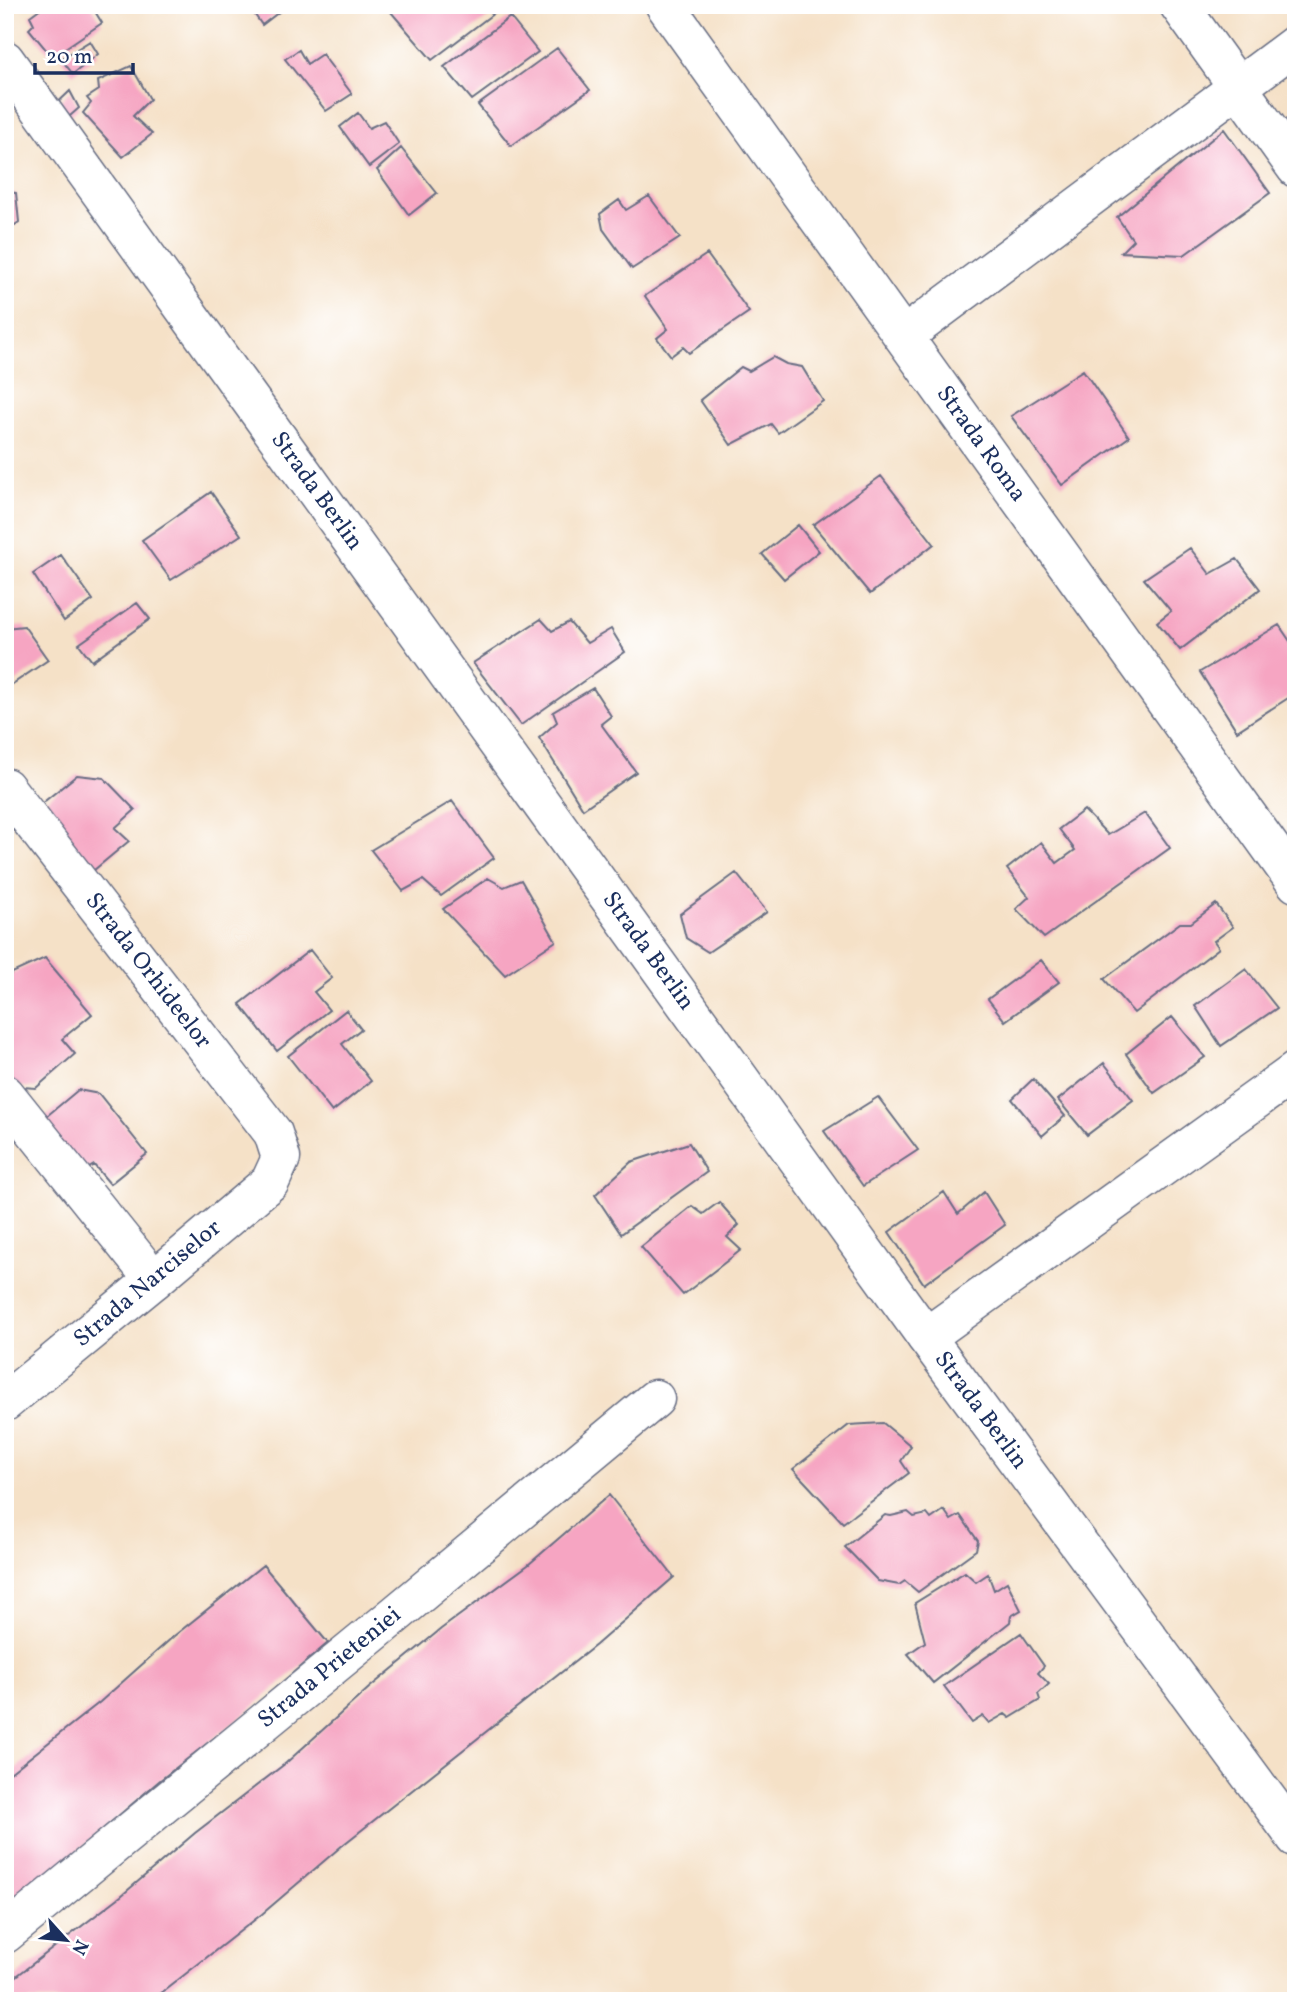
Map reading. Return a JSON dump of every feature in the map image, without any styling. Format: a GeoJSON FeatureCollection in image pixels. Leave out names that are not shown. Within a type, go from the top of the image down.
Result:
{"type":"FeatureCollection","features":[{"type":"Feature","properties":{"kind":"street","name":"Strada Roma"},"geometry":{"type":"LineString","coordinates":[[665,5],[1296,883]]}},
{"type":"Feature","properties":{"kind":"street"},"geometry":{"type":"LineString","coordinates":[[1179,5],[1296,168]]}},
{"type":"Feature","properties":{"kind":"street"},"geometry":{"type":"LineString","coordinates":[[904,336],[1296,44]]}},
{"type":"Feature","properties":{"kind":"street","name":"Strada Berlin"},"geometry":{"type":"LineString","coordinates":[[5,60],[926,1337],[1296,1838]]}},
{"type":"Feature","properties":{"kind":"street","name":"Strada Orhideelor"},"geometry":{"type":"LineString","coordinates":[[5,787],[273,1133],[281,1158]]}},
{"type":"Feature","properties":{"kind":"street"},"geometry":{"type":"LineString","coordinates":[[926,1337],[1296,1071]]}},
{"type":"Feature","properties":{"kind":"street"},"geometry":{"type":"LineString","coordinates":[[5,1094],[154,1280]]}},
{"type":"Feature","properties":{"kind":"street","name":"Strada Narciselor"},"geometry":{"type":"LineString","coordinates":[[5,1402],[270,1182],[281,1158]]}},
{"type":"Feature","properties":{"kind":"street","name":"Strada Prieteniei"},"geometry":{"type":"LineString","coordinates":[[5,1934],[395,1616],[655,1399]]}},
{"type":"Feature","properties":{"kind":"building"},"geometry":{"type":"Polygon","coordinates":[[[45,5],[91,5],[102,23],[52,57],[29,29],[34,24],[30,16],[45,5]]]}},
{"type":"Feature","properties":{"kind":"building"},"geometry":{"type":"Polygon","coordinates":[[[248,5],[288,5],[262,25],[248,5]]]}},
{"type":"Feature","properties":{"kind":"building"},"geometry":{"type":"Polygon","coordinates":[[[385,5],[488,5],[494,13],[432,60],[385,5]]]}},
{"type":"Feature","properties":{"kind":"building"},"geometry":{"type":"Polygon","coordinates":[[[510,17],[538,52],[472,100],[444,67],[510,17]]]}},
{"type":"Feature","properties":{"kind":"building"},"geometry":{"type":"Polygon","coordinates":[[[90,41],[98,54],[73,74],[61,59],[90,41]]]}},
{"type":"Feature","properties":{"kind":"building"},"geometry":{"type":"Polygon","coordinates":[[[557,48],[590,90],[511,146],[478,105],[557,48]]]}},
{"type":"Feature","properties":{"kind":"building"},"geometry":{"type":"Polygon","coordinates":[[[299,50],[307,64],[322,54],[352,94],[326,111],[285,59],[299,50]]]}},
{"type":"Feature","properties":{"kind":"building"},"geometry":{"type":"Polygon","coordinates":[[[131,66],[150,99],[133,116],[152,134],[123,157],[83,113],[91,103],[87,98],[99,90],[98,81],[131,66]]]}},
{"type":"Feature","properties":{"kind":"building"},"geometry":{"type":"Polygon","coordinates":[[[70,91],[79,108],[61,124],[48,112],[70,91]]]}},
{"type":"Feature","properties":{"kind":"building"},"geometry":{"type":"Polygon","coordinates":[[[358,113],[369,128],[384,121],[399,144],[369,167],[340,127],[358,113]]]}},
{"type":"Feature","properties":{"kind":"building"},"geometry":{"type":"Polygon","coordinates":[[[1224,129],[1270,193],[1184,255],[1121,252],[1133,240],[1117,217],[1224,129]]]}},
{"type":"Feature","properties":{"kind":"building"},"geometry":{"type":"Polygon","coordinates":[[[401,148],[437,193],[409,215],[377,170],[401,148]]]}},
{"type":"Feature","properties":{"kind":"building"},"geometry":{"type":"Polygon","coordinates":[[[5,192],[16,193],[19,222],[5,232],[5,192]]]}},
{"type":"Feature","properties":{"kind":"building"},"geometry":{"type":"Polygon","coordinates":[[[649,196],[680,238],[632,269],[603,229],[600,214],[619,200],[626,210],[649,196]]]}},
{"type":"Feature","properties":{"kind":"building"},"geometry":{"type":"Polygon","coordinates":[[[707,254],[749,312],[689,353],[683,347],[671,356],[657,338],[668,329],[645,296],[707,254]]]}},
{"type":"Feature","properties":{"kind":"building"},"geometry":{"type":"Polygon","coordinates":[[[773,357],[786,364],[802,367],[823,401],[778,433],[771,424],[731,445],[700,400],[741,367],[749,371],[773,357]]]}},
{"type":"Feature","properties":{"kind":"building"},"geometry":{"type":"Polygon","coordinates":[[[1083,370],[1129,437],[1062,485],[1011,416],[1083,370]]]}},
{"type":"Feature","properties":{"kind":"building"},"geometry":{"type":"Polygon","coordinates":[[[881,476],[934,544],[870,594],[813,525],[881,476]]]}},
{"type":"Feature","properties":{"kind":"building"},"geometry":{"type":"Polygon","coordinates":[[[211,492],[241,535],[171,580],[142,540],[211,492]]]}},
{"type":"Feature","properties":{"kind":"building"},"geometry":{"type":"Polygon","coordinates":[[[798,525],[819,551],[784,579],[762,554],[798,525]]]}},
{"type":"Feature","properties":{"kind":"building"},"geometry":{"type":"Polygon","coordinates":[[[1190,548],[1210,574],[1237,559],[1260,589],[1180,650],[1157,622],[1171,611],[1144,579],[1190,548]]]}},
{"type":"Feature","properties":{"kind":"building"},"geometry":{"type":"Polygon","coordinates":[[[61,555],[93,600],[64,621],[33,574],[61,555]]]}},
{"type":"Feature","properties":{"kind":"building"},"geometry":{"type":"Polygon","coordinates":[[[137,603],[150,619],[92,661],[79,644],[137,603]]]}},
{"type":"Feature","properties":{"kind":"building"},"geometry":{"type":"Polygon","coordinates":[[[541,619],[552,631],[569,622],[587,643],[611,629],[625,652],[521,725],[473,663],[541,619]]]}},
{"type":"Feature","properties":{"kind":"building"},"geometry":{"type":"Polygon","coordinates":[[[1279,625],[1296,650],[1296,693],[1237,731],[1200,672],[1279,625]]]}},
{"type":"Feature","properties":{"kind":"building"},"geometry":{"type":"Polygon","coordinates":[[[24,626],[48,660],[5,689],[5,628],[24,626]]]}},
{"type":"Feature","properties":{"kind":"building"},"geometry":{"type":"Polygon","coordinates":[[[593,688],[611,716],[601,724],[636,772],[583,809],[539,738],[557,722],[553,712],[593,688]]]}},
{"type":"Feature","properties":{"kind":"building"},"geometry":{"type":"Polygon","coordinates":[[[77,775],[104,778],[135,810],[115,828],[129,841],[88,875],[35,809],[77,775]]]}},
{"type":"Feature","properties":{"kind":"building"},"geometry":{"type":"Polygon","coordinates":[[[452,801],[494,858],[441,896],[423,880],[403,891],[371,850],[452,801]]]}},
{"type":"Feature","properties":{"kind":"building"},"geometry":{"type":"Polygon","coordinates":[[[1084,810],[1108,835],[1145,813],[1170,848],[1044,938],[1016,909],[1029,897],[1007,869],[1041,842],[1057,863],[1075,850],[1059,829],[1084,810]]]}},
{"type":"Feature","properties":{"kind":"building"},"geometry":{"type":"Polygon","coordinates":[[[736,873],[767,912],[708,952],[686,938],[680,914],[736,873]]]}},
{"type":"Feature","properties":{"kind":"building"},"geometry":{"type":"Polygon","coordinates":[[[488,878],[504,887],[521,880],[556,941],[505,975],[443,909],[488,878]]]}},
{"type":"Feature","properties":{"kind":"building"},"geometry":{"type":"Polygon","coordinates":[[[1216,904],[1233,927],[1214,941],[1219,948],[1134,1013],[1104,979],[1180,923],[1191,923],[1216,904]]]}},
{"type":"Feature","properties":{"kind":"building"},"geometry":{"type":"Polygon","coordinates":[[[310,950],[332,978],[314,992],[329,1010],[277,1051],[240,1004],[310,950]]]}},
{"type":"Feature","properties":{"kind":"building"},"geometry":{"type":"Polygon","coordinates":[[[45,958],[92,1014],[62,1039],[75,1054],[36,1088],[9,1086],[5,1079],[5,974],[45,958]]]}},
{"type":"Feature","properties":{"kind":"building"},"geometry":{"type":"Polygon","coordinates":[[[1041,960],[1059,982],[1005,1021],[988,999],[1041,960]]]}},
{"type":"Feature","properties":{"kind":"building"},"geometry":{"type":"Polygon","coordinates":[[[1246,969],[1277,1008],[1221,1046],[1195,1006],[1246,969]]]}},
{"type":"Feature","properties":{"kind":"building"},"geometry":{"type":"Polygon","coordinates":[[[346,1010],[361,1029],[342,1044],[371,1081],[332,1112],[288,1056],[346,1010]]]}},
{"type":"Feature","properties":{"kind":"building"},"geometry":{"type":"Polygon","coordinates":[[[1172,1017],[1205,1057],[1154,1093],[1126,1054],[1172,1017]]]}},
{"type":"Feature","properties":{"kind":"building"},"geometry":{"type":"Polygon","coordinates":[[[1104,1063],[1133,1100],[1087,1135],[1058,1100],[1104,1063]]]}},
{"type":"Feature","properties":{"kind":"building"},"geometry":{"type":"Polygon","coordinates":[[[1033,1079],[1065,1116],[1042,1136],[1012,1099],[1033,1079]]]}},
{"type":"Feature","properties":{"kind":"building"},"geometry":{"type":"Polygon","coordinates":[[[78,1090],[99,1094],[147,1154],[110,1184],[94,1165],[79,1174],[36,1125],[78,1090]]]}},
{"type":"Feature","properties":{"kind":"building"},"geometry":{"type":"Polygon","coordinates":[[[878,1097],[918,1150],[863,1186],[824,1131],[878,1097]]]}},
{"type":"Feature","properties":{"kind":"building"},"geometry":{"type":"Polygon","coordinates":[[[689,1143],[707,1172],[621,1234],[595,1195],[631,1162],[689,1143]]]}},
{"type":"Feature","properties":{"kind":"building"},"geometry":{"type":"Polygon","coordinates":[[[944,1192],[958,1214],[984,1192],[1005,1225],[924,1284],[889,1232],[944,1192]]]}},
{"type":"Feature","properties":{"kind":"building"},"geometry":{"type":"Polygon","coordinates":[[[719,1202],[739,1225],[727,1237],[741,1250],[683,1295],[641,1247],[692,1206],[703,1214],[719,1202]]]}},
{"type":"Feature","properties":{"kind":"building"},"geometry":{"type":"Polygon","coordinates":[[[883,1423],[911,1446],[901,1461],[909,1473],[843,1523],[793,1469],[849,1425],[883,1423]]]}},
{"type":"Feature","properties":{"kind":"building"},"geometry":{"type":"Polygon","coordinates":[[[609,1495],[674,1577],[596,1645],[151,2001],[5,2001],[5,1985],[286,1763],[369,1688],[441,1629],[528,1565],[609,1495]]]}},
{"type":"Feature","properties":{"kind":"building"},"geometry":{"type":"Polygon","coordinates":[[[944,1510],[951,1520],[960,1515],[978,1541],[976,1550],[918,1592],[905,1581],[899,1585],[878,1581],[845,1547],[885,1515],[908,1512],[914,1517],[927,1514],[931,1519],[944,1510]]]}},
{"type":"Feature","properties":{"kind":"building"},"geometry":{"type":"Polygon","coordinates":[[[263,1565],[328,1643],[241,1717],[159,1781],[5,1913],[5,1777],[100,1702],[174,1636],[263,1565]]]}},
{"type":"Feature","properties":{"kind":"building"},"geometry":{"type":"Polygon","coordinates":[[[965,1572],[976,1582],[988,1574],[994,1590],[1007,1582],[1021,1610],[1011,1616],[1010,1622],[933,1683],[908,1654],[925,1642],[915,1603],[965,1572]]]}},
{"type":"Feature","properties":{"kind":"building"},"geometry":{"type":"Polygon","coordinates":[[[1021,1633],[1044,1666],[1038,1673],[1049,1684],[1038,1694],[1040,1700],[1010,1718],[1005,1714],[989,1723],[983,1716],[972,1723],[944,1686],[1021,1633]]]}}]}
